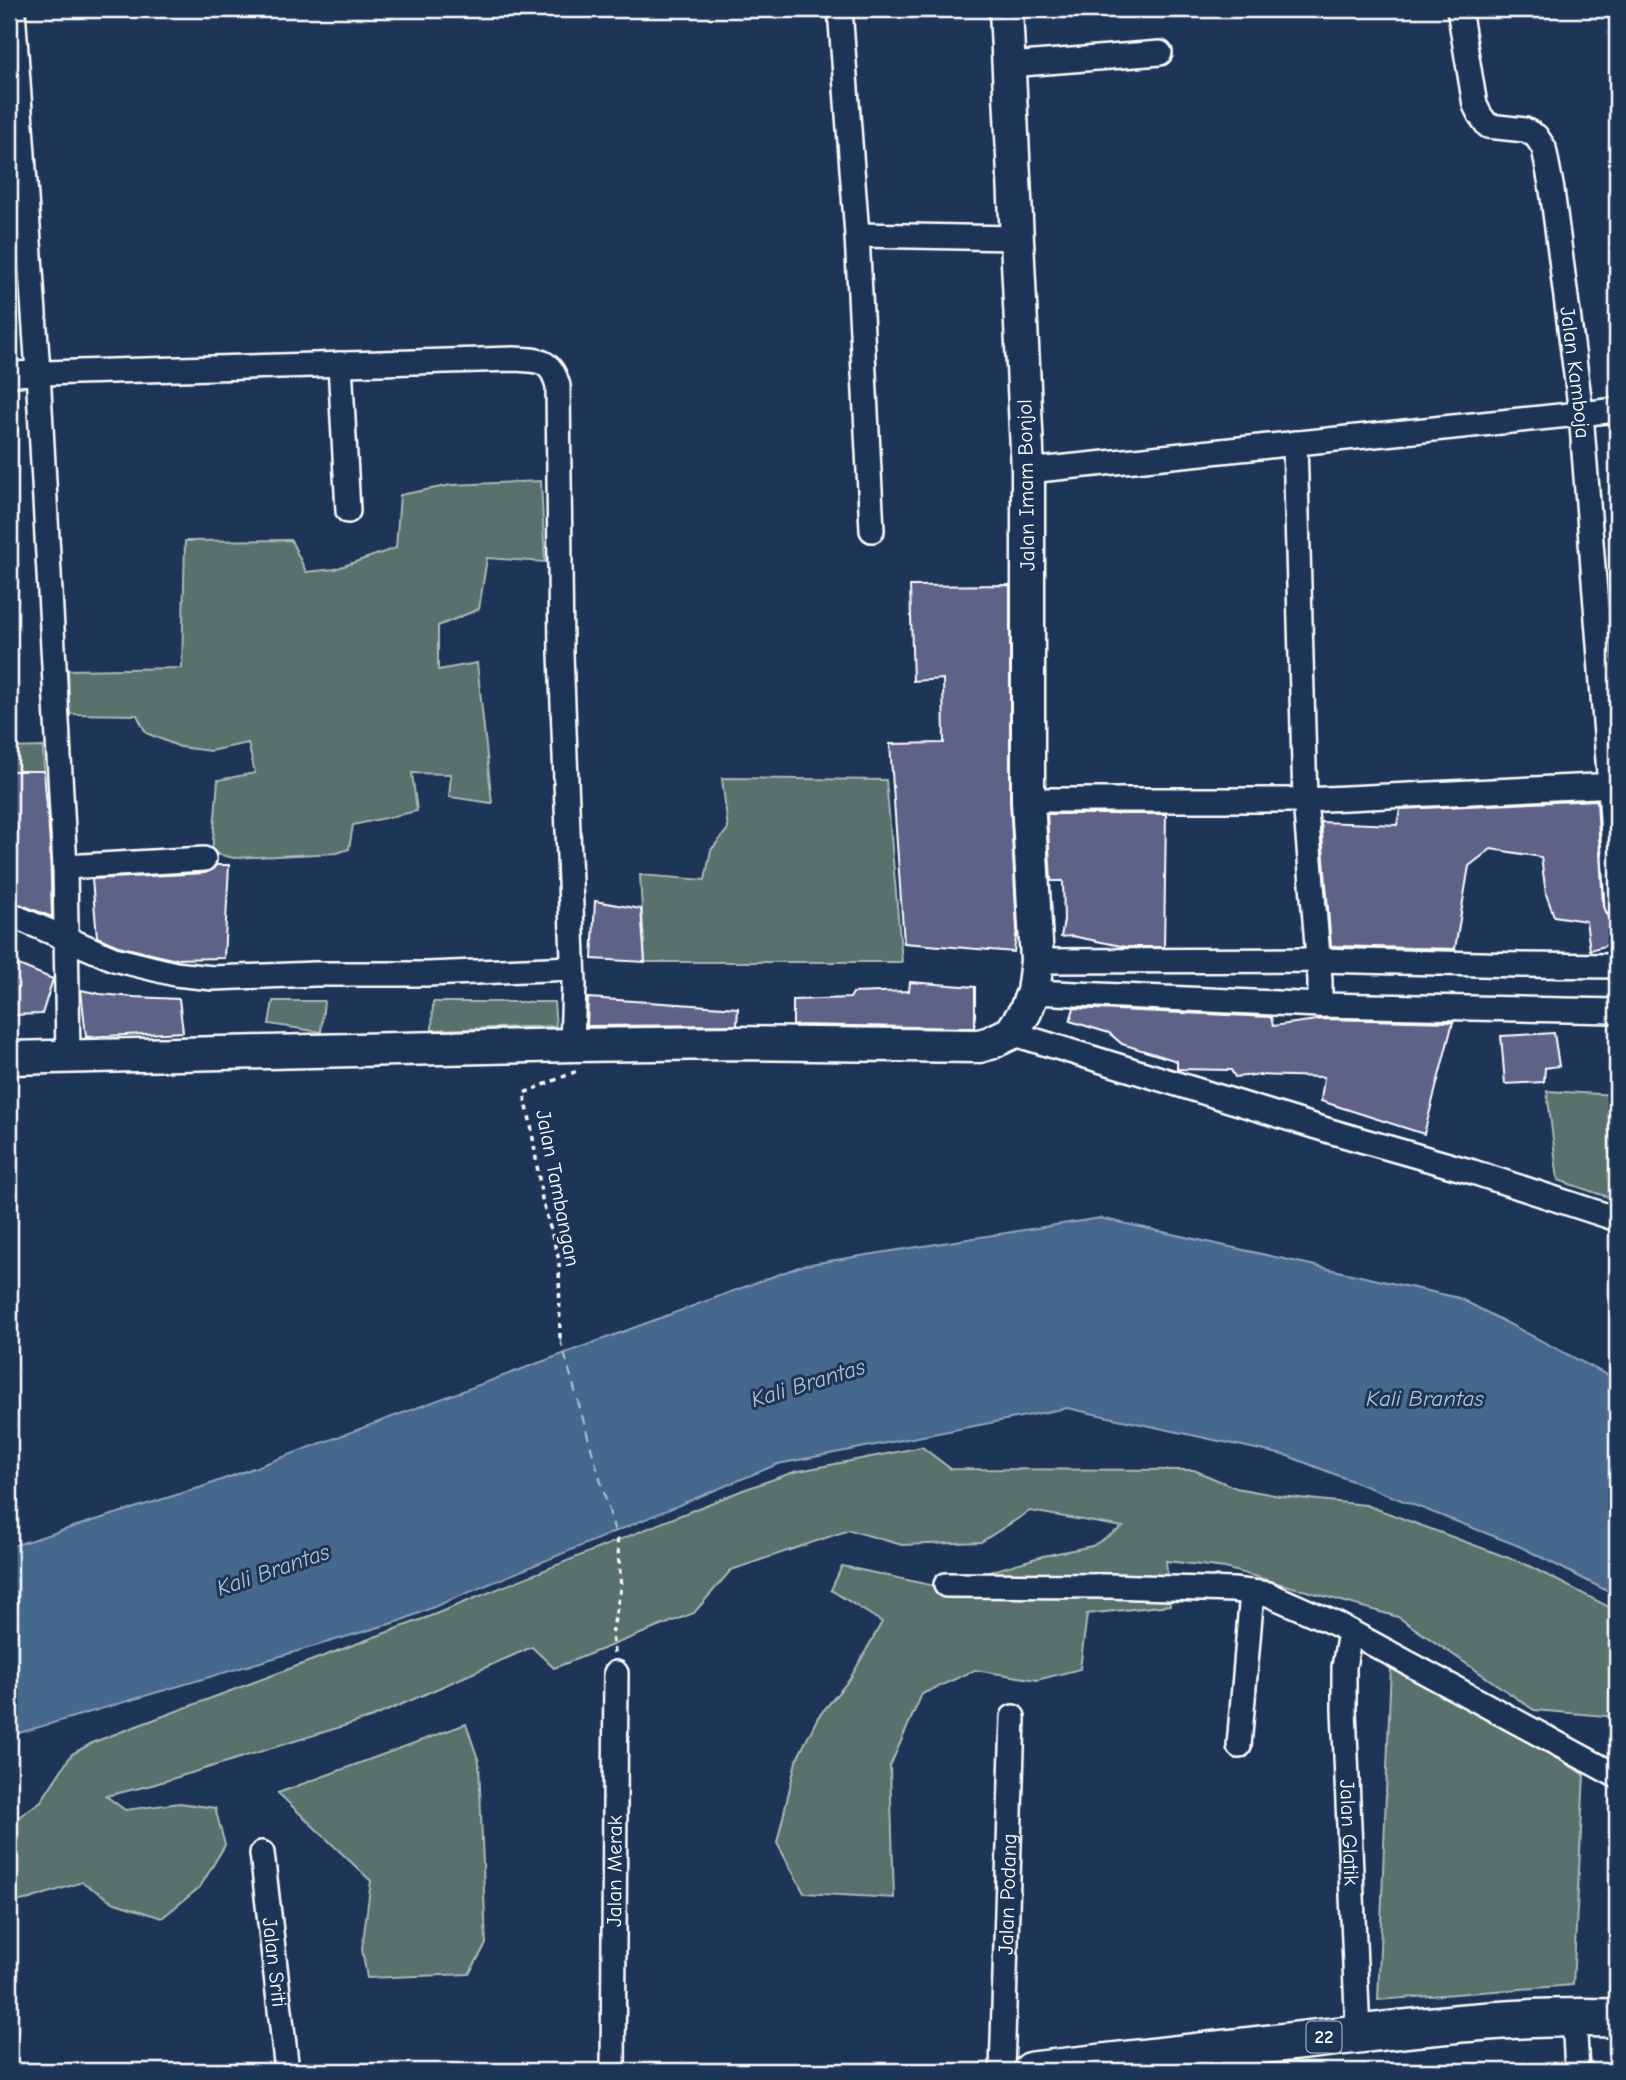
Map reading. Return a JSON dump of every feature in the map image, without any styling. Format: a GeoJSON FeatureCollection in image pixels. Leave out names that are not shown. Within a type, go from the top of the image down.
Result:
{"type":"FeatureCollection","features":[{"type":"Feature","properties":{"kind":"highway","name":"22"},"geometry":{"type":"LineString","coordinates":[[1032,2071],[1416,2027],[1513,2019],[1617,2018]]}},
{"type":"Feature","properties":{"kind":"main road","name":"Jalan Imam Bonjol"},"geometry":{"type":"LineString","coordinates":[[1006,9],[1028,471],[1028,800],[1035,977]]}},
{"type":"Feature","properties":{"kind":"main road"},"geometry":{"type":"LineString","coordinates":[[9,1058],[577,1057],[748,1043],[979,1046],[1010,1033],[1025,1012],[1035,977]]}},
{"type":"Feature","properties":{"kind":"street"},"geometry":{"type":"LineString","coordinates":[[13,9],[38,372],[65,867],[68,1056]]}},
{"type":"Feature","properties":{"kind":"street"},"geometry":{"type":"LineString","coordinates":[[840,9],[857,235],[872,530]]}},
{"type":"Feature","properties":{"kind":"street","name":"Jalan Kamboja"},"geometry":{"type":"LineString","coordinates":[[1459,9],[1475,105],[1480,116],[1488,127],[1525,130],[1536,136],[1544,148],[1558,224],[1581,413],[1614,786],[1617,905]]}},
{"type":"Feature","properties":{"kind":"street"},"geometry":{"type":"LineString","coordinates":[[1009,65],[1160,53]]}},
{"type":"Feature","properties":{"kind":"street"},"geometry":{"type":"LineString","coordinates":[[857,235],[1016,238]]}},
{"type":"Feature","properties":{"kind":"street"},"geometry":{"type":"LineString","coordinates":[[9,374],[527,359],[548,364],[556,376],[558,386],[561,653],[577,1057]]}},
{"type":"Feature","properties":{"kind":"street"},"geometry":{"type":"LineString","coordinates":[[340,364],[348,510]]}},
{"type":"Feature","properties":{"kind":"street"},"geometry":{"type":"LineString","coordinates":[[1028,471],[1617,410]]}},
{"type":"Feature","properties":{"kind":"street"},"geometry":{"type":"LineString","coordinates":[[1295,443],[1305,800],[1320,1005]]}},
{"type":"Feature","properties":{"kind":"street"},"geometry":{"type":"LineString","coordinates":[[1028,800],[1305,800],[1614,786]]}},
{"type":"Feature","properties":{"kind":"street"},"geometry":{"type":"LineString","coordinates":[[65,867],[204,859]]}},
{"type":"Feature","properties":{"kind":"street"},"geometry":{"type":"LineString","coordinates":[[9,914],[130,964],[175,974],[213,978],[315,974],[428,974],[574,986]]}},
{"type":"Feature","properties":{"kind":"street"},"geometry":{"type":"LineString","coordinates":[[1035,977],[1507,965],[1617,965]]}},
{"type":"Feature","properties":{"kind":"street"},"geometry":{"type":"LineString","coordinates":[[1035,977],[1320,1005],[1617,1012]]}},
{"type":"Feature","properties":{"kind":"street"},"geometry":{"type":"LineString","coordinates":[[1010,1033],[1473,1172],[1617,1219]]}},
{"type":"Feature","properties":{"kind":"street"},"geometry":{"type":"LineString","coordinates":[[946,1585],[1109,1586],[1268,1594],[1350,1632],[1617,1776]]}},
{"type":"Feature","properties":{"kind":"street"},"geometry":{"type":"LineString","coordinates":[[1239,1746],[1252,1592]]}},
{"type":"Feature","properties":{"kind":"street","name":"Jalan Glatik"},"geometry":{"type":"LineString","coordinates":[[1350,1632],[1344,1667],[1344,1710],[1358,2034]]}},
{"type":"Feature","properties":{"kind":"street","name":"Jalan Merak"},"geometry":{"type":"LineString","coordinates":[[613,2071],[616,1673]]}},
{"type":"Feature","properties":{"kind":"street","name":"Jalan Podang"},"geometry":{"type":"LineString","coordinates":[[1002,2071],[1013,1717]]}},
{"type":"Feature","properties":{"kind":"street","name":"Jalan Sriti"},"geometry":{"type":"LineString","coordinates":[[262,1853],[287,2071]]}},
{"type":"Feature","properties":{"kind":"street"},"geometry":{"type":"LineString","coordinates":[[1574,2017],[1577,2071]]}},
{"type":"Feature","properties":{"kind":"path","name":"Jalan Tambangan"},"geometry":{"type":"LineString","coordinates":[[560,1338],[559,1260],[542,1199],[524,1093],[577,1057]]}},
{"type":"Feature","properties":{"kind":"path"},"geometry":{"type":"LineString","coordinates":[[616,1673],[612,1634],[621,1586],[617,1539]]}},
{"type":"Feature","properties":{"kind":"green space"},"geometry":{"type":"Polygon","coordinates":[[[541,481],[545,562],[487,558],[479,609],[438,626],[438,670],[477,663],[492,803],[449,797],[451,774],[412,773],[417,811],[353,825],[349,849],[337,853],[234,858],[212,853],[218,780],[255,773],[248,743],[210,751],[180,747],[146,733],[137,715],[69,714],[68,670],[182,668],[185,541],[291,540],[306,572],[335,569],[396,548],[400,495],[451,485],[541,481]]]}},
{"type":"Feature","properties":{"kind":"green space"},"geometry":{"type":"Polygon","coordinates":[[[43,747],[44,771],[9,771],[9,748],[43,747]]]}},
{"type":"Feature","properties":{"kind":"green space"},"geometry":{"type":"Polygon","coordinates":[[[722,778],[886,780],[902,962],[645,962],[640,875],[705,880],[711,850],[728,829],[722,778]]]}},
{"type":"Feature","properties":{"kind":"green space"},"geometry":{"type":"Polygon","coordinates":[[[273,1001],[324,1001],[321,1032],[269,1024],[273,1001]]]}},
{"type":"Feature","properties":{"kind":"green space"},"geometry":{"type":"Polygon","coordinates":[[[433,1002],[554,1002],[556,1026],[432,1030],[433,1002]]]}},
{"type":"Feature","properties":{"kind":"green space"},"geometry":{"type":"Polygon","coordinates":[[[1547,1091],[1617,1095],[1617,1200],[1558,1180],[1547,1091]]]}},
{"type":"Feature","properties":{"kind":"green space"},"geometry":{"type":"Polygon","coordinates":[[[922,1447],[951,1469],[1194,1470],[1236,1488],[1280,1496],[1366,1505],[1525,1564],[1617,1611],[1617,1717],[1534,1710],[1398,1617],[1225,1568],[1166,1561],[1170,1605],[1087,1614],[1080,1669],[1037,1680],[975,1670],[922,1694],[890,1766],[894,1898],[804,1893],[777,1843],[796,1761],[818,1717],[850,1679],[882,1622],[831,1590],[842,1566],[939,1587],[1043,1556],[1092,1546],[1123,1527],[1030,1511],[981,1542],[902,1545],[849,1530],[731,1570],[694,1613],[554,1668],[532,1647],[373,1717],[152,1785],[106,1796],[125,1810],[180,1803],[215,1808],[225,1845],[200,1887],[162,1918],[115,1903],[82,1882],[9,1903],[9,1824],[41,1801],[72,1754],[94,1742],[428,1617],[743,1490],[794,1472],[922,1447]]]}},
{"type":"Feature","properties":{"kind":"green space"},"geometry":{"type":"Polygon","coordinates":[[[1391,1665],[1584,1774],[1573,1985],[1378,2000],[1391,1665]]]}},
{"type":"Feature","properties":{"kind":"green space"},"geometry":{"type":"Polygon","coordinates":[[[466,1724],[479,1762],[486,1944],[469,1974],[367,1978],[362,1949],[371,1881],[278,1793],[466,1724]]]}},
{"type":"Feature","properties":{"kind":"water","name":"Kali Brantas"},"geometry":{"type":"Polygon","coordinates":[[[1100,1218],[1459,1298],[1617,1380],[1617,1596],[1519,1546],[1288,1456],[1067,1408],[778,1464],[400,1621],[9,1736],[9,1547],[202,1487],[804,1265],[1100,1218]]]}},
{"type":"Feature","properties":{"kind":"building"},"geometry":{"type":"Polygon","coordinates":[[[1010,585],[1010,800],[1017,929],[1014,952],[904,943],[890,744],[944,743],[943,679],[913,681],[910,586],[1010,585]]]}},
{"type":"Feature","properties":{"kind":"building"},"geometry":{"type":"Polygon","coordinates":[[[9,771],[44,771],[52,917],[9,900],[9,771]]]}},
{"type":"Feature","properties":{"kind":"building"},"geometry":{"type":"Polygon","coordinates":[[[1597,800],[1603,906],[1609,916],[1612,944],[1590,950],[1586,921],[1554,916],[1546,894],[1541,857],[1491,849],[1469,866],[1455,949],[1331,946],[1321,822],[1397,825],[1400,809],[1597,800]]]}},
{"type":"Feature","properties":{"kind":"building"},"geometry":{"type":"Polygon","coordinates":[[[1047,814],[1166,814],[1164,947],[1126,947],[1072,936],[1061,937],[1064,920],[1063,881],[1051,881],[1047,814]]]}},
{"type":"Feature","properties":{"kind":"building"},"geometry":{"type":"Polygon","coordinates":[[[216,865],[229,865],[224,958],[172,959],[118,946],[97,937],[92,879],[205,873],[216,865]]]}},
{"type":"Feature","properties":{"kind":"building"},"geometry":{"type":"Polygon","coordinates":[[[595,901],[641,909],[645,962],[592,959],[595,901]]]}},
{"type":"Feature","properties":{"kind":"building"},"geometry":{"type":"Polygon","coordinates":[[[9,961],[53,979],[42,1014],[9,1015],[9,961]]]}},
{"type":"Feature","properties":{"kind":"building"},"geometry":{"type":"Polygon","coordinates":[[[910,982],[975,987],[975,1028],[793,1025],[793,1000],[850,998],[853,993],[909,991],[910,982]]]}},
{"type":"Feature","properties":{"kind":"building"},"geometry":{"type":"Polygon","coordinates":[[[81,990],[100,994],[179,999],[183,1032],[86,1037],[81,990]]]}},
{"type":"Feature","properties":{"kind":"building"},"geometry":{"type":"Polygon","coordinates":[[[588,998],[738,1008],[737,1025],[587,1026],[588,998]]]}},
{"type":"Feature","properties":{"kind":"building"},"geometry":{"type":"Polygon","coordinates":[[[1074,1008],[1271,1017],[1273,1026],[1324,1019],[1453,1022],[1424,1134],[1321,1101],[1324,1077],[1235,1077],[1231,1070],[1177,1069],[1177,1061],[1122,1044],[1109,1033],[1070,1021],[1074,1008]]]}},
{"type":"Feature","properties":{"kind":"building"},"geometry":{"type":"Polygon","coordinates":[[[1554,1033],[1559,1066],[1545,1068],[1544,1082],[1505,1084],[1501,1036],[1554,1033]]]}},
{"type":"Feature","properties":{"kind":"ferry route"},"geometry":{"type":"LineString","coordinates":[[560,1338],[617,1539]]}}]}
